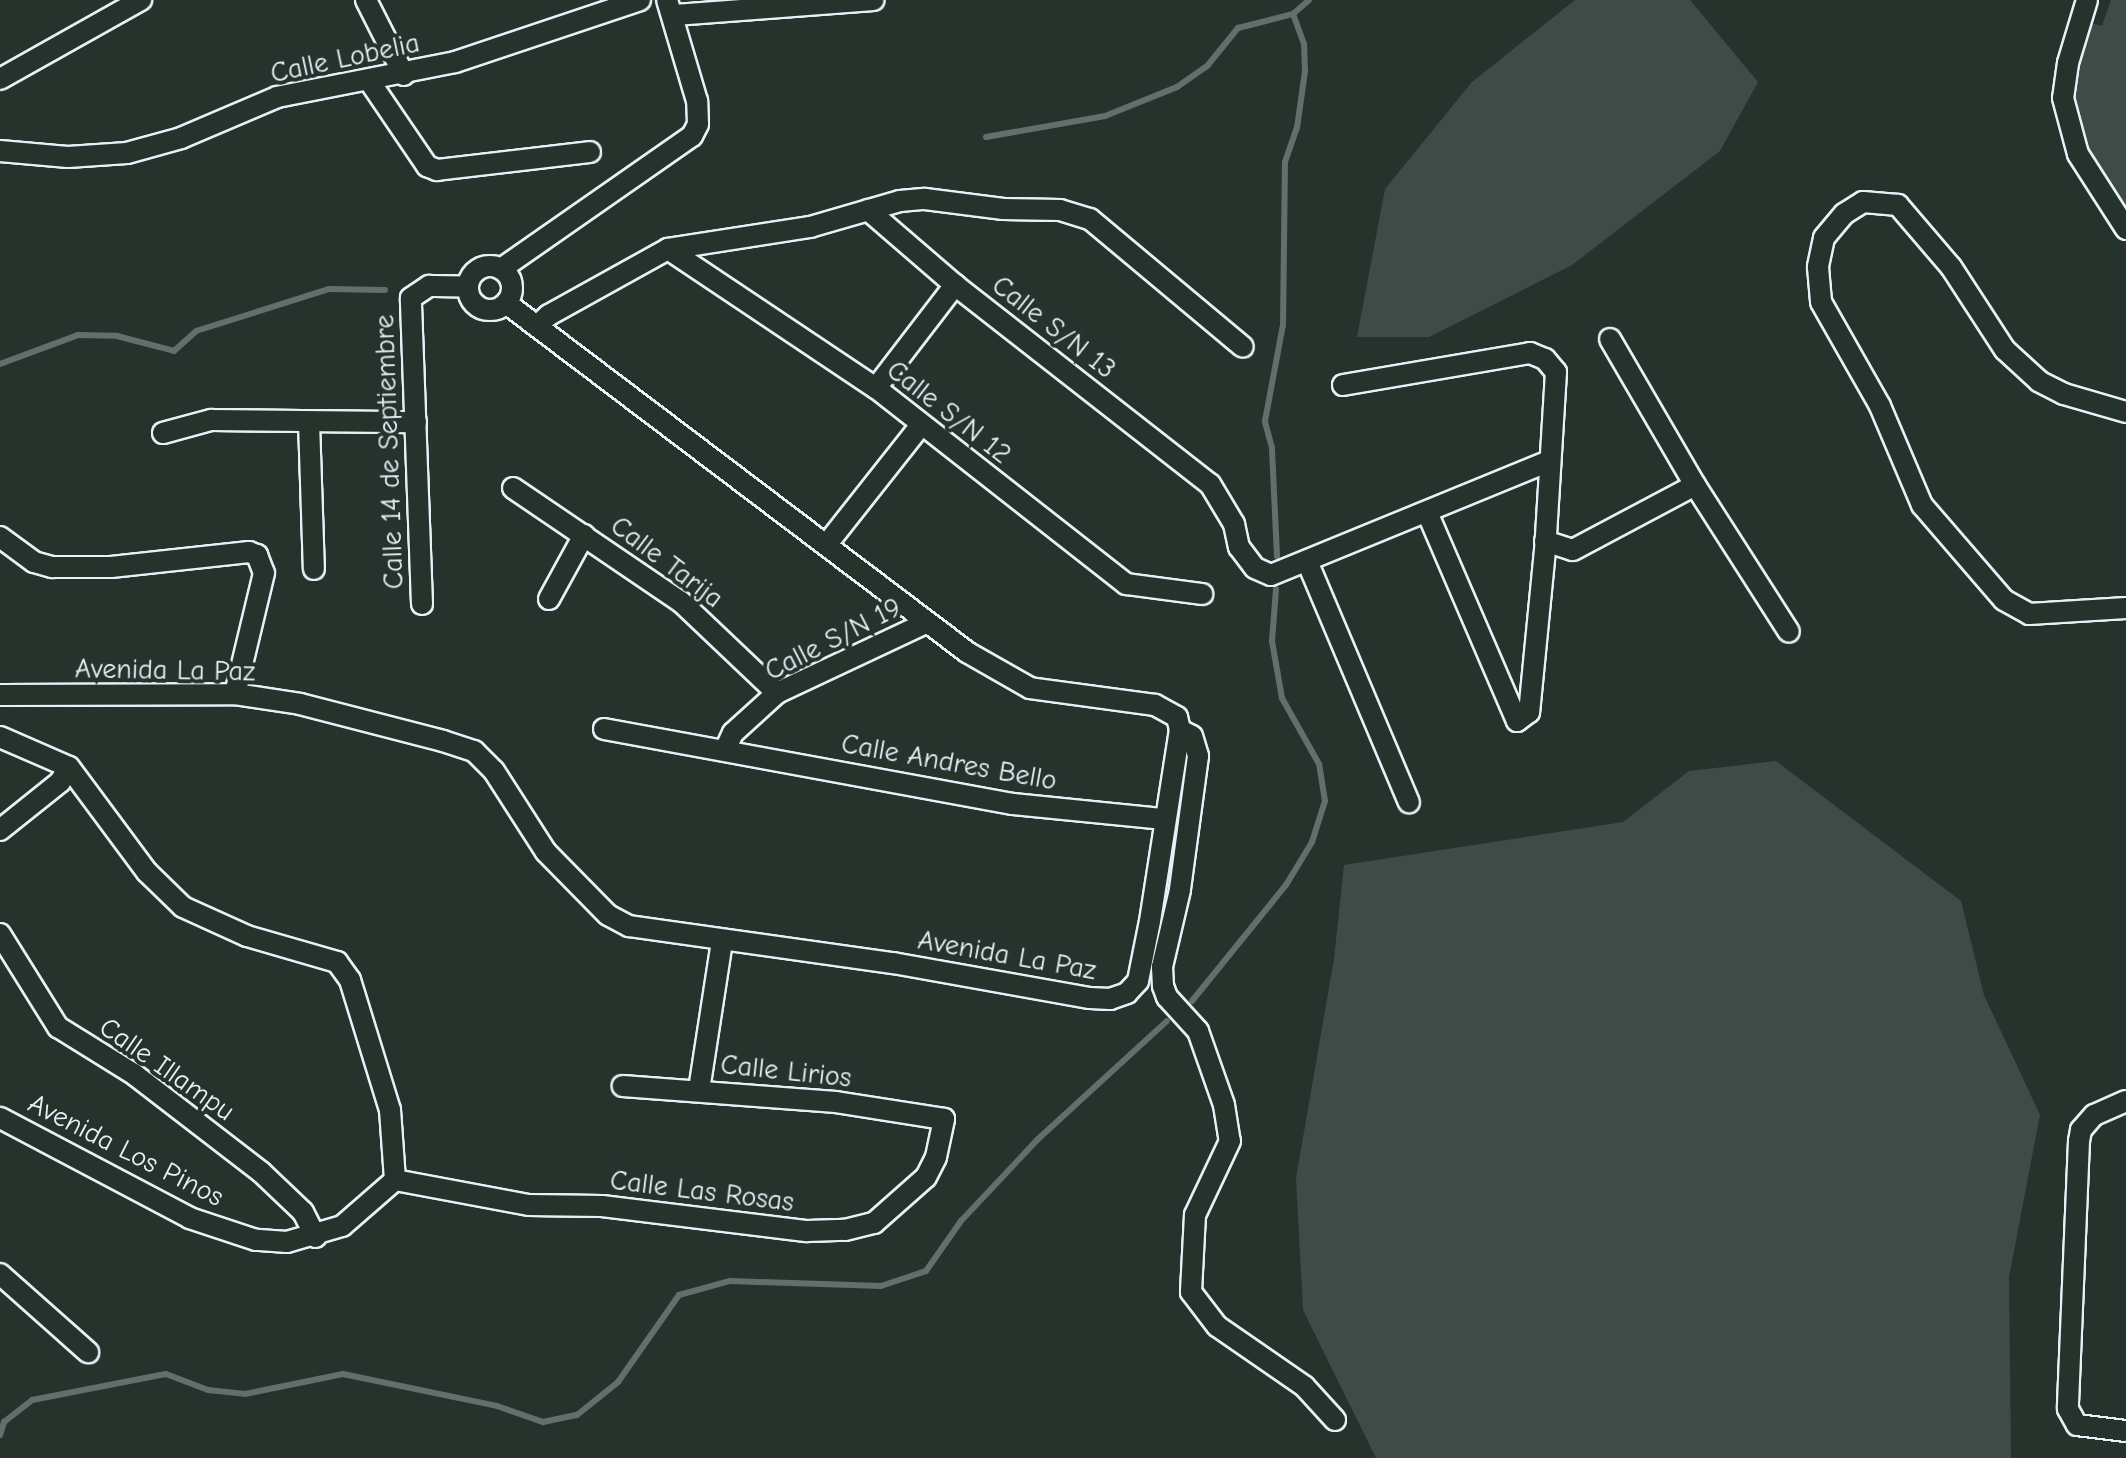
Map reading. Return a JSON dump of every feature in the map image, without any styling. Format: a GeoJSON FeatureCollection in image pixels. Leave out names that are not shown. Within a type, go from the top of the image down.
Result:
{"type":"FeatureCollection","features":[{"type":"Feature","properties":{"kind":"street"},"geometry":{"type":"LineString","coordinates":[[0,79],[141,0]]}},
{"type":"Feature","properties":{"kind":"street"},"geometry":{"type":"LineString","coordinates":[[366,0],[404,75]]}},
{"type":"Feature","properties":{"kind":"street","name":"Calle Lobelia"},"geometry":{"type":"LineString","coordinates":[[0,150],[68,157],[127,153],[181,138],[276,97],[404,75],[640,0]]}},
{"type":"Feature","properties":{"kind":"street"},"geometry":{"type":"LineString","coordinates":[[501,269],[512,285],[506,303],[495,310],[482,309],[472,300],[468,287],[482,268],[501,269],[692,136],[698,124],[697,101],[671,7],[873,0]]}},
{"type":"Feature","properties":{"kind":"street"},"geometry":{"type":"LineString","coordinates":[[2087,0],[2068,63],[2063,98],[2078,154],[2126,229]]}},
{"type":"Feature","properties":{"kind":"street"},"geometry":{"type":"LineString","coordinates":[[370,82],[428,166],[437,170],[590,152]]}},
{"type":"Feature","properties":{"kind":"street"},"geometry":{"type":"LineString","coordinates":[[537,326],[549,315],[668,248],[810,227],[925,199],[1003,210],[1074,212],[1090,219],[1243,347]]}},
{"type":"Feature","properties":{"kind":"street"},"geometry":{"type":"LineString","coordinates":[[2126,412],[2064,394],[2039,381],[2005,350],[1951,266],[1898,205],[1864,202],[1844,214],[1824,238],[1818,266],[1821,302],[1844,351],[1880,406],[1922,505],[2004,600],[2029,614],[2126,608]]}},
{"type":"Feature","properties":{"kind":"street","name":"Calle S/N 13"},"geometry":{"type":"LineString","coordinates":[[868,210],[955,285],[1210,484],[1234,524],[1239,547],[1255,568],[1271,575],[1307,560]]}},
{"type":"Feature","properties":{"kind":"street","name":"Calle S/N 12"},"geometry":{"type":"LineString","coordinates":[[668,248],[876,388],[1126,584],[1202,594]]}},
{"type":"Feature","properties":{"kind":"street"},"geometry":{"type":"LineString","coordinates":[[876,388],[955,285]]}},
{"type":"Feature","properties":{"kind":"street","name":"Calle 14 de Septiembre"},"geometry":{"type":"LineString","coordinates":[[422,604],[411,298],[429,286],[468,287]]}},
{"type":"Feature","properties":{"kind":"street"},"geometry":{"type":"LineString","coordinates":[[506,303],[926,623],[1030,688],[1155,705],[1177,717],[1180,730],[1192,736],[1198,756],[1180,890],[1162,966],[1163,986],[1166,998],[1198,1030],[1224,1105],[1230,1141],[1195,1215],[1191,1292],[1217,1326],[1304,1386],[1335,1420]]}},
{"type":"Feature","properties":{"kind":"street"},"geometry":{"type":"LineString","coordinates":[[1610,339],[1695,485],[1788,632]]}},
{"type":"Feature","properties":{"kind":"street"},"geometry":{"type":"LineString","coordinates":[[1343,386],[1530,353],[1546,359],[1556,372],[1546,541],[1529,712],[1517,722],[1427,512]]}},
{"type":"Feature","properties":{"kind":"street"},"geometry":{"type":"LineString","coordinates":[[163,433],[212,420],[416,422]]}},
{"type":"Feature","properties":{"kind":"street"},"geometry":{"type":"LineString","coordinates":[[310,422],[314,570]]}},
{"type":"Feature","properties":{"kind":"street"},"geometry":{"type":"LineString","coordinates":[[827,544],[921,425]]}},
{"type":"Feature","properties":{"kind":"street"},"geometry":{"type":"LineString","coordinates":[[1410,802],[1307,560],[1549,461]]}},
{"type":"Feature","properties":{"kind":"street"},"geometry":{"type":"LineString","coordinates":[[1546,541],[1573,550],[1695,485]]}},
{"type":"Feature","properties":{"kind":"street","name":"Calle Tarija"},"geometry":{"type":"LineString","coordinates":[[513,488],[681,602],[778,693]]}},
{"type":"Feature","properties":{"kind":"street"},"geometry":{"type":"LineString","coordinates":[[550,599],[584,535]]}},
{"type":"Feature","properties":{"kind":"street"},"geometry":{"type":"LineString","coordinates":[[0,537],[34,562],[52,566],[111,566],[249,552],[257,555],[264,572],[235,694]]}},
{"type":"Feature","properties":{"kind":"street","name":"Calle S/N 19"},"geometry":{"type":"LineString","coordinates":[[725,750],[733,733],[778,693],[926,623]]}},
{"type":"Feature","properties":{"kind":"street","name":"Avenida La Paz"},"geometry":{"type":"LineString","coordinates":[[0,695],[235,694],[300,704],[474,752],[494,771],[546,852],[608,915],[628,926],[893,963],[1110,1000],[1127,994],[1138,981],[1180,730]]}},
{"type":"Feature","properties":{"kind":"street","name":"Calle Andres Bello"},"geometry":{"type":"LineString","coordinates":[[604,729],[1013,804],[1164,818]]}},
{"type":"Feature","properties":{"kind":"street"},"geometry":{"type":"LineString","coordinates":[[0,737],[69,766],[146,872],[183,907],[247,936],[327,956],[344,970],[390,1110],[394,1180]]}},
{"type":"Feature","properties":{"kind":"street"},"geometry":{"type":"LineString","coordinates":[[0,830],[60,782],[69,766]]}},
{"type":"Feature","properties":{"kind":"street","name":"Calle Illampu"},"geometry":{"type":"LineString","coordinates":[[0,934],[58,1026],[135,1075],[261,1172],[303,1212],[316,1237]]}},
{"type":"Feature","properties":{"kind":"street"},"geometry":{"type":"LineString","coordinates":[[698,1090],[722,942]]}},
{"type":"Feature","properties":{"kind":"street","name":"Calle Lirios"},"geometry":{"type":"LineString","coordinates":[[622,1086],[836,1102],[944,1119]]}},
{"type":"Feature","properties":{"kind":"street"},"geometry":{"type":"LineString","coordinates":[[2126,1101],[2094,1114],[2078,1141],[2068,1409],[2077,1425],[2126,1432]]}},
{"type":"Feature","properties":{"kind":"street","name":"Avenida Los Pinos"},"geometry":{"type":"LineString","coordinates":[[0,1118],[190,1218],[230,1234],[287,1242],[316,1237],[342,1226],[394,1180]]}},
{"type":"Feature","properties":{"kind":"street","name":"Calle Las Rosas"},"geometry":{"type":"LineString","coordinates":[[394,1180],[529,1206],[602,1206],[807,1231],[845,1230],[874,1223],[926,1177],[936,1157],[944,1119]]}},
{"type":"Feature","properties":{"kind":"street"},"geometry":{"type":"LineString","coordinates":[[0,1274],[88,1352]]}},
{"type":"Feature","properties":{"kind":"shaded area"},"geometry":{"type":"Polygon","coordinates":[[[1575,0],[1690,0],[1758,82],[1720,151],[1572,265],[1429,337],[1357,337],[1385,189],[1472,82],[1575,0]]]}},
{"type":"Feature","properties":{"kind":"shaded area"},"geometry":{"type":"Polygon","coordinates":[[[2111,0],[2126,0],[2126,213],[2088,155],[2069,103],[2087,22],[2102,26],[2111,0]]]}},
{"type":"Feature","properties":{"kind":"shaded area"},"geometry":{"type":"Polygon","coordinates":[[[1776,761],[1961,901],[1984,995],[2040,1115],[2009,1277],[2011,1458],[1376,1458],[1303,1310],[1296,1178],[1334,959],[1344,865],[1623,822],[1689,771],[1776,761]]]}},
{"type":"Feature","properties":{"kind":"waterway"},"geometry":{"type":"LineString","coordinates":[[986,137],[1105,116],[1177,87],[1208,65],[1238,28],[1293,14],[1309,0]]}},
{"type":"Feature","properties":{"kind":"waterway"},"geometry":{"type":"LineString","coordinates":[[1277,556],[1272,448],[1265,421],[1283,325],[1285,162],[1297,128],[1305,71],[1304,44],[1293,14]]}},
{"type":"Feature","properties":{"kind":"waterway"},"geometry":{"type":"LineString","coordinates":[[0,364],[78,335],[117,336],[174,351],[196,331],[329,289],[385,290]]}},
{"type":"Feature","properties":{"kind":"waterway"},"geometry":{"type":"LineString","coordinates":[[1192,1001],[1286,885],[1312,842],[1325,801],[1319,764],[1282,698],[1272,641],[1276,589]]}},
{"type":"Feature","properties":{"kind":"waterway"},"geometry":{"type":"LineString","coordinates":[[0,1435],[4,1422],[32,1400],[166,1374],[208,1390],[245,1394],[343,1374],[497,1406],[543,1422],[577,1415],[618,1382],[679,1295],[730,1281],[881,1286],[926,1271],[961,1221],[1037,1140],[1167,1021]]}}]}
